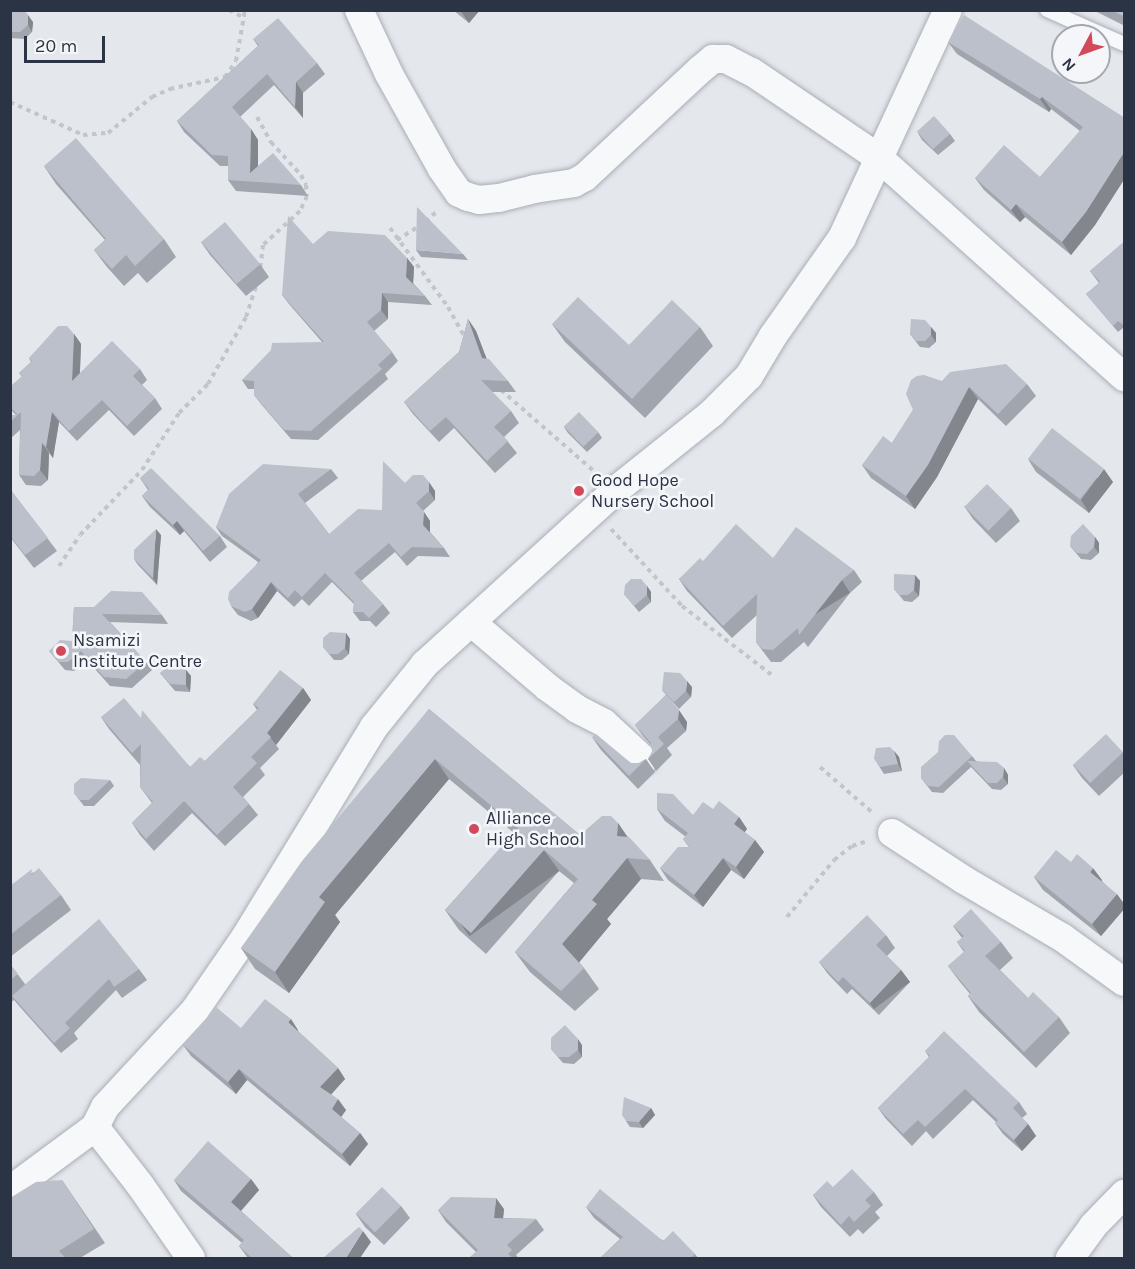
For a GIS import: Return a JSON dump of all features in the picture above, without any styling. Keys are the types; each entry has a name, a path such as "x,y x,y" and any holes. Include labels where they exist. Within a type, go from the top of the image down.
{"street":[{"path":"359,10 389,74 442,169 459,193 479,200 499,198 579,180 713,59 726,59 752,72 879,158 1125,377"},
{"path":"10,1190 95,1127 105,1107 195,1010 246,936 374,727 425,664 616,490 712,413 749,376 773,336 842,238 948,10"},
{"path":"471,622 577,710 604,723 644,760"},
{"path":"892,833 964,880 1063,938 1125,982"},
{"path":"95,1127 140,1185 190,1258"},
{"path":"1070,1258 1093,1226 1125,1194"}],"lane":[{"path":"1047,10 1125,44"}],"path":[{"path":"229,10 243,17"},
{"path":"10,102 83,135 108,133 152,97 170,89 225,77 236,60 245,10"},
{"path":"257,117 271,141 301,175 306,185 307,196 300,211 263,245 259,272"},
{"path":"397,240 459,193"},
{"path":"390,228 448,307 470,346"},
{"path":"59,566 80,535 136,477 179,413 208,384 246,317 258,281"},
{"path":"494,382 616,490"},
{"path":"594,511 682,606 772,675"},
{"path":"787,917 834,860 852,846 892,833 820,767"}],"building":[{"path":"10,10 24,10 28,15 28,25 20,32 10,32"},
{"path":"1111,10 1125,10 1125,17"},
{"path":"964,15 1051,71 1051,84 1072,84 1125,118 1125,151 1086,212 1062,242 1016,204 1011,210 975,178 1004,145 1040,177 1083,127 1042,97 1040,99 948,42"},
{"path":"278,18 317,63 296,82 295,107 267,74 232,107 251,129 250,173 273,153 301,185 228,180 228,156 212,155 177,121 259,45 253,39"},
{"path":"934,116 950,134 933,149 917,131"},
{"path":"76,138 164,239 135,266 126,255 112,269 94,250 106,239 44,166"},
{"path":"417,207 463,254 416,250"},
{"path":"288,216 313,244 328,231 385,235 407,258 406,277 425,296 382,293 381,310 367,322 392,352 378,365 382,369 311,431 284,430 254,395 254,381 242,380 271,350 272,343 324,342 282,295"},
{"path":"225,222 260,264 237,284 201,242"},
{"path":"1125,241 1125,326 1118,321 1113,326 1086,294 1100,282 1090,271"},
{"path":"578,297 629,345 672,300 700,327 632,399 552,324"},
{"path":"468,319 482,358 489,359 508,381 481,380 511,411 494,427 508,441 487,461 446,417 430,431 404,402 459,352"},
{"path":"911,319 925,320 931,327 931,335 925,341 916,341 910,334"},
{"path":"58,326 67,326 74,334 72,381 112,341 140,369 133,376 155,398 127,426 102,400 69,431 52,412 46,447 42,443 40,470 34,476 19,475 21,412 18,415 10,407 10,387 22,376 19,373 32,361 29,358"},
{"path":"1006,364 1027,384 998,414 969,387 928,465 906,496 862,465 883,436 892,443 913,410 906,394 911,380 924,375 942,381 950,372"},
{"path":"579,412 598,432 583,447 564,427"},
{"path":"10,415 18,415 10,422"},
{"path":"1052,428 1104,469 1080,499 1028,459"},
{"path":"383,461 405,483 413,475 423,475 429,482 429,491 416,503 424,512 423,525 444,548 412,547 401,557 389,543 354,573 383,604 369,618 363,612 353,612 354,602 325,573 302,597 295,590 288,598 271,582 252,609 245,612 231,606 228,599 229,592 261,560 216,527 229,494 263,464 331,469 298,494 329,534 358,509 382,510"},
{"path":"151,468 220,536 203,551 177,521 173,525 142,496 149,489 140,478"},
{"path":"987,484 1011,508 988,531 964,507"},
{"path":"10,489 48,538 25,555 10,536"},
{"path":"736,524 773,558 796,527 854,570 842,580 799,635 798,628 773,650 762,649 756,642 757,594 723,626 679,579 700,558 703,561"},
{"path":"1083,524 1095,537 1094,547 1087,554 1077,553 1070,546 1071,536"},
{"path":"156,529 153,578 134,559 134,550"},
{"path":"894,574 915,575 914,590 908,595 899,595 894,589"},
{"path":"631,579 641,579 647,586 647,595 634,606 624,594 625,585"},
{"path":"111,591 142,592 162,615 102,614 146,662 126,679 104,677 81,651 68,662 59,662 49,651 60,640 72,641 74,607 94,607"},
{"path":"330,632 346,633 345,648 338,654 329,654 323,647 323,638"},
{"path":"171,663 180,663 186,670 186,685 170,684 160,673"},
{"path":"280,670 303,688 267,733 271,737 251,757 257,763 233,787 249,804 217,835 184,801 146,839 132,823 153,802 140,787 141,744 132,753 101,717 124,698 141,718 142,710 190,767 200,757 205,761 259,708 253,704"},
{"path":"664,672 680,673 687,681 686,691 674,702 662,690"},
{"path":"666,695 679,710 678,719 658,737 664,744 648,759 652,752 651,743 635,725"},
{"path":"429,709 580,835 602,816 611,816 618,823 617,836 629,837 650,860 627,858 592,900 597,904 562,944 584,968 561,991 515,952 578,879 544,850 471,933 445,910 518,828 435,759 319,897 325,902 275,972 241,948 302,861"},
{"path":"596,734 631,763 639,763 646,759 629,776 592,737"},
{"path":"1106,734 1123,752 1090,783 1073,765"},
{"path":"945,735 954,735 972,756 939,787 928,786 921,778 921,767 938,752 939,741"},
{"path":"890,747 894,751 898,764 880,767 874,758 876,748"},
{"path":"967,761 997,762 1004,768 1003,777 997,783 988,783"},
{"path":"81,778 110,780 89,800 80,800 74,793 74,784"},
{"path":"657,793 673,794 693,815 703,802 713,809 719,801 739,817 734,824 755,840 736,867 723,858 694,895 660,868 678,847 690,847 683,839 688,833 657,809"},
{"path":"1056,850 1071,862 1077,854 1093,868 1090,872 1117,894 1092,924 1034,877"},
{"path":"39,868 61,895 10,935 10,886 32,869 31,875"},
{"path":"971,909 1001,942 985,956 1028,998 1033,992 1059,1017 1024,1052 968,996 971,993 948,966 965,951 957,942 964,936 953,926"},
{"path":"867,915 886,935 876,945 901,970 870,1003 843,977 838,982 819,962"},
{"path":"99,919 139,969 114,987 109,979 65,1023 70,1028 54,1043 12,996"},
{"path":"10,964 18,974 10,980"},
{"path":"265,999 291,1019 288,1022 338,1068 320,1087 338,1099 332,1109 360,1133 342,1154 239,1069 228,1082 183,1045 216,1007 241,1028"},
{"path":"565,1025 578,1039 578,1050 569,1057 558,1057 551,1049 551,1038"},
{"path":"944,1031 1019,1102 1013,1108 1028,1124 1014,1140 995,1123 998,1120 965,1089 925,1127 918,1120 903,1134 878,1108 930,1056 925,1051"},
{"path":"624,1097 651,1108 639,1122 626,1121 622,1115"},
{"path":"208,1141 251,1179 231,1202 293,1258 252,1258 239,1246 244,1240 174,1180"},
{"path":"852,1169 874,1192 865,1200 871,1206 854,1222 849,1216 841,1225 813,1195 827,1181 833,1187"},
{"path":"62,1180 94,1229 59,1251 66,1258 10,1258 10,1198 36,1182"},
{"path":"382,1187 401,1206 375,1232 356,1213"},
{"path":"600,1189 663,1241 673,1231 695,1254 691,1258 600,1258 623,1237 586,1207"},
{"path":"451,1197 496,1198 494,1218 536,1219 507,1245 512,1250 508,1254 513,1258 469,1258 478,1250 438,1210"},
{"path":"359,1227 363,1231 346,1258 323,1258"}],"place":[{"name":"Good Hope Nursery School","path":"579,491"},
{"name":"Nsamizi Institute Centre","path":"61,651"},
{"name":"Alliance High School","path":"474,829"}]}
